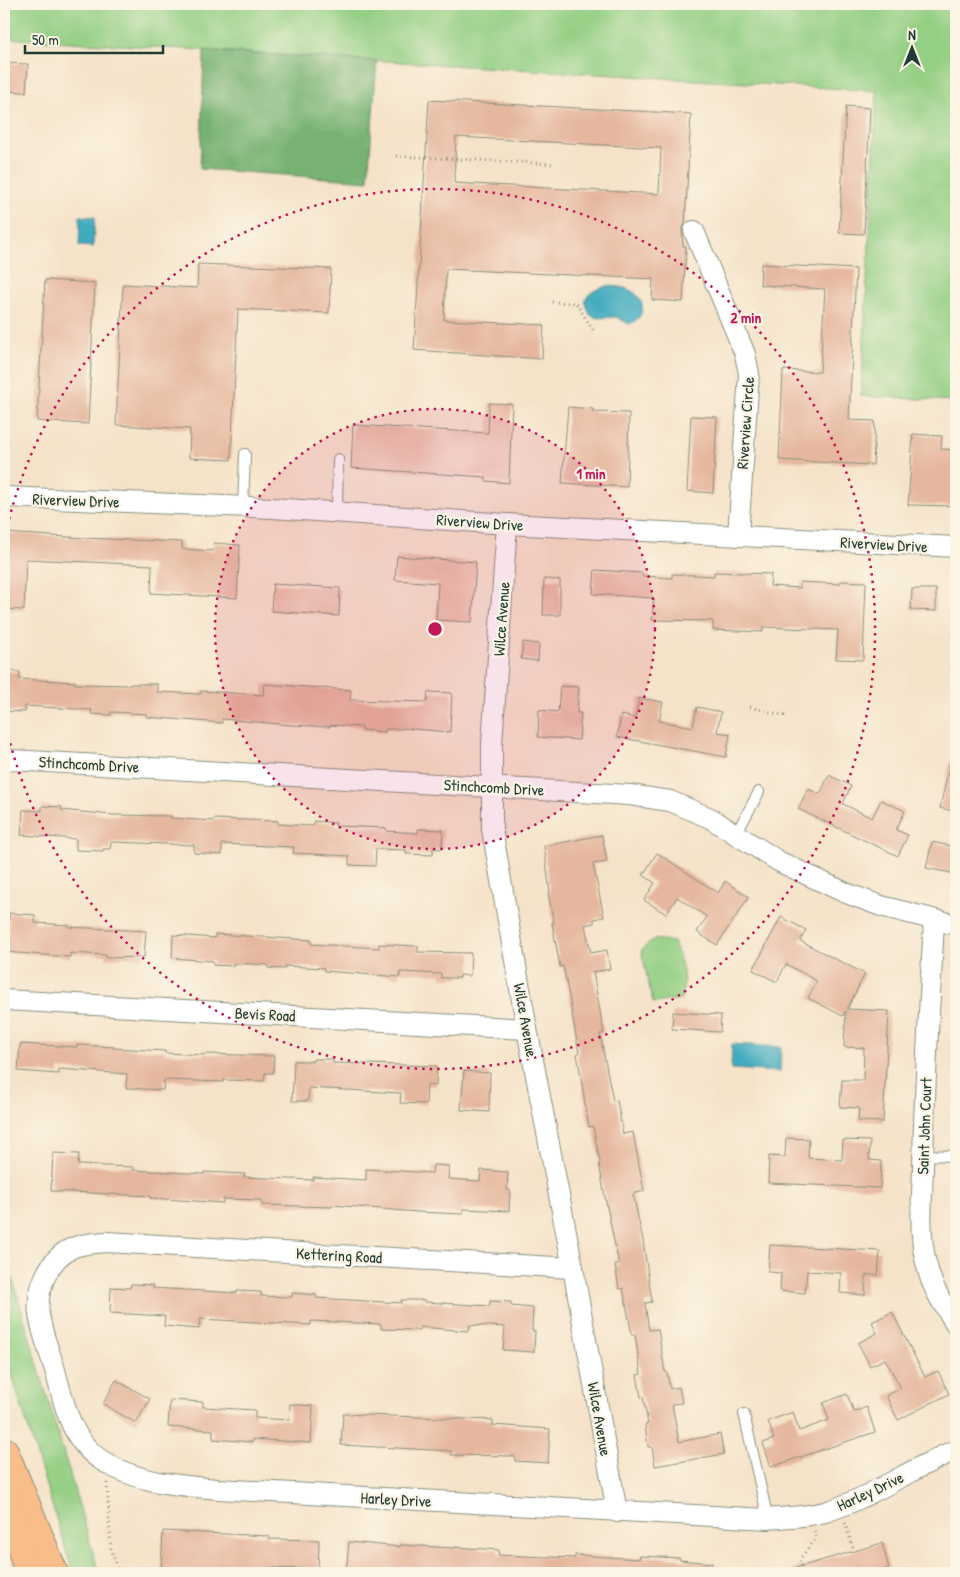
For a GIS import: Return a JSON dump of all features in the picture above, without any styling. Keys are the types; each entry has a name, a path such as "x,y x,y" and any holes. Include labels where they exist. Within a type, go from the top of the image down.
{"highway":[{"path":"4,1451 54,1573"},
{"path":"4,1490 29,1573"}],"street":[{"name":"Riverview Circle","path":"694,231 745,354 749,374 738,536"},
{"name":"Riverview Drive","path":"4,497 244,507 507,524 956,547"},
{"name":"Wilce Avenue","path":"507,524 492,744 492,829 527,1029 617,1512"},
{"name":"Stinchcomb Drive","path":"4,761 22,760 630,795 670,801 710,818 780,862 846,893 882,906 956,925"},
{"name":"Saint John Court","path":"934,920 924,1095 922,1218 928,1270 937,1294 956,1324"},
{"name":"Bevis Road","path":"4,1000 527,1029"},
{"name":"Kettering Road","path":"106,1242 573,1268"},
{"name":"Harley Drive","path":"106,1242 86,1243 71,1248 48,1270 41,1285 39,1316 68,1415 79,1440 100,1459 126,1472 153,1482 218,1489 768,1519 822,1512 854,1502 956,1450"}],"lane":[{"path":"244,507 245,454"},
{"path":"337,512 338,459"},
{"path":"736,834 759,792"},
{"path":"923,1155 956,1156"},
{"path":"744,1414 768,1519"}],"path":[{"path":"396,156 555,164"},
{"path":"552,302 576,303 593,330"},
{"path":"750,707 786,716"},
{"path":"100,1459 107,1478 110,1549 119,1573"},
{"path":"845,1522 854,1551"},
{"path":"802,1566 800,1559 816,1538 815,1531"}],"green space":[{"path":"4,4 956,4 956,401 861,396 877,91 4,38"},
{"path":"204,51 377,61 368,181 200,169"},
{"path":"654,939 673,942 683,970 684,984 681,999 653,1003 641,950"},
{"path":"4,1250 99,1573 73,1573 4,1350"}],"water":[{"path":"80,216 95,217 93,247 79,246"},
{"path":"606,286 618,287 634,292 642,304 640,316 629,324 616,317 598,318 590,315 585,301 593,291"},
{"path":"732,1044 781,1047 780,1072 731,1069"}],"building":[{"path":"4,63 28,64 26,92 4,91"},
{"path":"429,100 691,114 685,224 682,230 683,246 686,246 683,302 652,300 653,279 446,269 444,320 544,325 542,359 414,350","holes":["456,137 661,148 659,194 454,183"]},
{"path":"846,106 870,108 864,234 839,233"},
{"path":"198,264 331,269 329,313 238,309 231,460 189,458 190,429 116,425 123,284 197,288"},
{"path":"761,264 856,269 849,420 875,421 873,465 779,460 783,370 820,372 825,289 760,285"},
{"path":"45,280 95,283 88,424 37,421"},
{"path":"489,403 512,404 509,483 486,481 486,477 351,468 353,425 488,433"},
{"path":"568,407 593,409 593,412 629,413 627,487 562,483"},
{"path":"691,416 717,417 713,493 687,491"},
{"path":"913,434 942,436 941,449 956,450 956,506 908,505"},
{"path":"4,533 182,542 182,549 213,551 214,543 240,545 237,598 151,593 152,565 26,559 24,610 4,609"},
{"path":"397,556 476,562 472,622 436,620 438,583 395,580"},
{"path":"595,570 642,573 642,576 672,578 672,574 714,576 714,572 771,574 770,586 800,588 800,582 840,584 840,581 866,582 863,660 836,659 838,630 763,627 763,632 713,630 713,621 652,620 654,598 593,594"},
{"path":"544,579 560,580 560,615 543,615"},
{"path":"273,584 340,588 339,616 271,611"},
{"path":"912,589 936,589 936,611 911,610"},
{"path":"523,642 539,644 538,661 521,659"},
{"path":"4,671 20,672 19,679 76,682 75,684 157,684 157,692 201,694 201,691 263,695 264,684 351,690 350,700 427,702 428,692 452,693 450,732 402,728 386,729 385,732 362,730 362,727 291,725 222,719 222,723 146,717 147,714 111,712 111,715 91,714 92,710 25,706 25,712 4,711"},
{"path":"560,686 579,687 577,713 581,713 579,740 538,737 539,710 558,712"},
{"path":"639,698 663,702 659,721 693,727 697,707 721,712 717,732 730,734 726,757 617,737 621,715 635,718"},
{"path":"950,762 956,763 956,812 940,808"},
{"path":"829,775 851,786 843,804 872,818 881,800 905,811 896,830 908,835 898,856 798,809 808,789 820,794"},
{"path":"42,806 62,807 61,810 113,815 171,816 171,818 214,821 214,819 278,821 278,824 313,826 314,821 336,823 335,826 386,828 386,831 418,833 418,829 443,830 442,849 433,848 433,855 406,854 406,850 376,849 375,866 349,865 349,856 293,853 294,847 222,844 222,855 194,853 194,845 111,842 110,849 103,849 103,851 76,850 76,839 21,835 23,810 42,811"},
{"path":"602,835 607,862 593,864 604,917 594,919 594,923 585,925 591,953 607,950 610,969 593,972 604,1033 600,1034 613,1101 617,1100 623,1134 633,1132 644,1191 633,1194 643,1240 652,1302 645,1303 649,1330 658,1329 665,1372 667,1372 670,1389 679,1387 682,1403 672,1404 679,1442 720,1434 724,1454 655,1466 652,1447 648,1447 645,1425 648,1424 637,1375 641,1374 635,1335 632,1335 623,1288 619,1289 615,1265 619,1265 593,1126 589,1127 569,996 563,966 560,967 552,923 554,923 548,893 550,893 544,846"},
{"path":"932,842 956,847 956,874 926,868"},
{"path":"657,853 718,893 725,881 749,897 717,945 697,932 707,917 677,897 666,914 644,900 655,883 643,875"},
{"path":"9,913 35,915 35,923 69,925 69,927 146,931 144,957 106,958 106,955 70,953 70,957 4,952 4,932 9,933"},
{"path":"781,917 806,930 800,941 865,974 847,1009 889,1011 883,1122 858,1121 859,1108 840,1107 842,1080 863,1080 864,1048 844,1047 846,1011 843,1016 808,998 817,981 786,964 777,982 753,970"},
{"path":"215,934 311,940 311,944 379,948 379,944 418,946 418,952 471,953 470,976 460,975 460,978 441,978 441,974 400,972 400,977 324,971 324,968 285,966 285,969 268,968 269,965 234,963 233,966 213,965 213,961 172,958 173,935 215,938"},
{"path":"673,1012 721,1015 720,1032 672,1029"},
{"path":"20,1044 114,1047 204,1055 274,1056 273,1073 265,1073 264,1081 164,1080 163,1090 126,1088 127,1074 59,1069 59,1074 18,1071"},
{"path":"313,1059 333,1059 333,1063 437,1066 436,1086 427,1085 426,1104 400,1103 401,1093 309,1088 308,1101 292,1101 294,1061 313,1061"},
{"path":"464,1071 490,1073 489,1112 461,1110"},
{"path":"786,1138 809,1139 808,1158 842,1160 843,1140 870,1141 869,1160 881,1161 880,1188 768,1183 769,1156 785,1157"},
{"path":"53,1153 79,1154 78,1165 134,1167 133,1170 204,1174 204,1172 245,1174 244,1177 313,1180 313,1177 366,1180 366,1169 432,1173 433,1165 449,1166 448,1179 480,1181 481,1170 508,1172 507,1190 510,1190 509,1211 463,1209 463,1214 332,1205 332,1207 262,1205 262,1200 223,1199 223,1203 150,1198 150,1196 51,1191"},
{"path":"770,1245 880,1251 878,1275 866,1275 865,1295 840,1293 841,1273 807,1271 805,1293 780,1291 781,1273 768,1272"},
{"path":"131,1284 153,1285 153,1288 237,1293 237,1291 261,1292 261,1296 292,1297 292,1293 316,1295 316,1298 401,1303 401,1300 425,1300 425,1302 490,1306 490,1301 511,1302 511,1306 533,1308 532,1331 535,1331 534,1352 503,1350 505,1327 470,1325 469,1331 420,1327 420,1330 381,1329 381,1324 311,1321 311,1325 200,1319 199,1329 164,1326 165,1316 110,1313 111,1287 130,1288"},
{"path":"892,1312 925,1377 938,1371 949,1394 898,1420 886,1396 901,1388 885,1359 870,1366 858,1343 877,1333 872,1322"},
{"path":"116,1380 150,1399 136,1423 103,1404"},
{"path":"847,1394 854,1412 867,1407 875,1432 771,1467 763,1443 774,1439 768,1421 793,1412 799,1431 829,1420 823,1403"},
{"path":"170,1400 203,1402 203,1407 255,1410 255,1418 289,1420 290,1404 313,1406 311,1443 253,1439 253,1442 213,1439 213,1430 168,1427"},
{"path":"343,1414 493,1420 493,1425 550,1429 548,1463 515,1461 515,1456 451,1455 451,1451 341,1445"},
{"path":"163,1531 269,1536 269,1539 319,1540 318,1569 268,1568 268,1572 161,1570"},
{"path":"349,1542 400,1547 400,1545 499,1550 498,1555 575,1558 575,1555 639,1559 640,1556 680,1558 680,1560 712,1563 711,1573 346,1573"},
{"path":"882,1543 889,1568 873,1573 792,1573 792,1569"}]}
